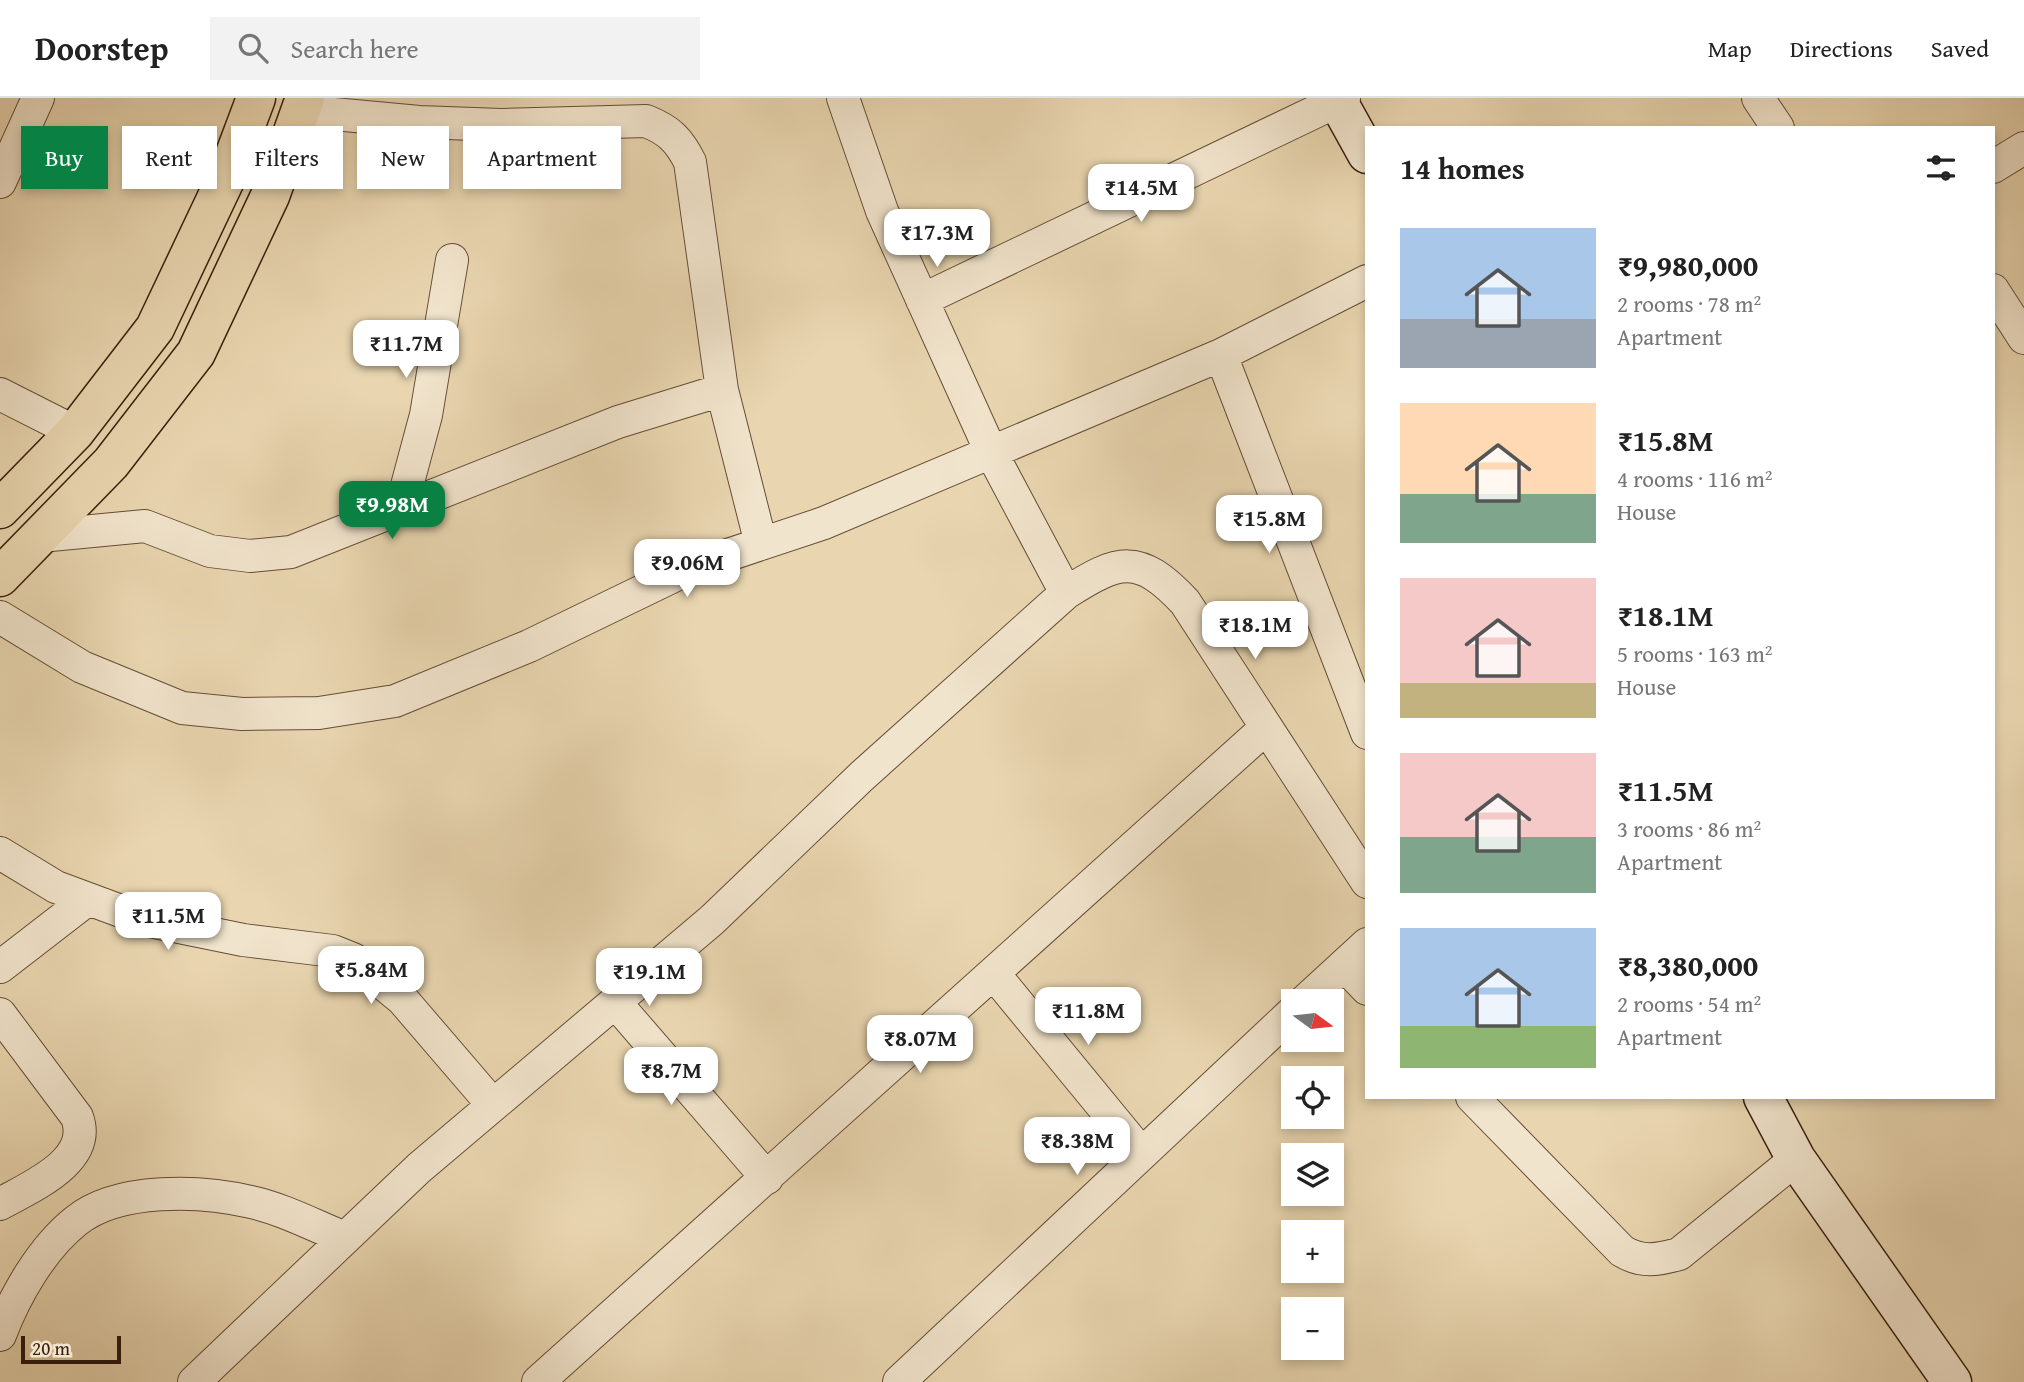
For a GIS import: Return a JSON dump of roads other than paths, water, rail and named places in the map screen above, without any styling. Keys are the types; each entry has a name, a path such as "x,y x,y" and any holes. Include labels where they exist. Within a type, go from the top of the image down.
{"main road":[{"path":"0,509 75,432 155,328 226,178 256,98"},
{"path":"0,577 111,463 195,353 270,196 303,104"}],"street":[{"path":"2,174 38,98"},
{"path":"843,98 883,211 922,300 991,452 1066,593"},
{"path":"1758,98 1777,126"},
{"path":"922,300 1339,99 1365,150"},
{"path":"303,104 419,122 501,125 576,125 624,109 664,128 679,141 690,162 722,390 761,544"},
{"path":"1995,166 2024,148"},
{"path":"401,508 426,415 452,260"},
{"path":"0,617 82,667 182,708 242,714 319,713 395,701 529,646 692,567 824,523 1221,355 1365,282"},
{"path":"1995,293 2024,338"},
{"path":"1221,355 1365,728"},
{"path":"40,536 145,526 210,551 250,556 291,552 618,422 722,390"},
{"path":"0,394 75,432"},
{"path":"194,1382 419,1168 712,920 862,776 1066,593 1103,570 1127,567 1147,570 1167,583 1185,602 1365,879"},
{"path":"538,1382 1266,727"},
{"path":"0,853 57,887 145,920 243,940 333,950 373,974 402,999 493,1105"},
{"path":"0,967 88,899"},
{"path":"1318,989 1365,946"},
{"path":"1344,965 1365,987"},
{"path":"994,974 1141,1153"},
{"path":"615,1002 767,1178"},
{"path":"0,1014 77,1117 82,1131 80,1146 68,1161 0,1204"},
{"path":"899,1382 1281,1023"},
{"path":"1474,1099 1622,1251 1634,1258 1661,1259 1679,1254 1796,1159"},
{"path":"1764,1099 1796,1159 1952,1382"},
{"path":"2,1324 47,1250 77,1220 122,1199 192,1193 253,1202 345,1238"}]}
